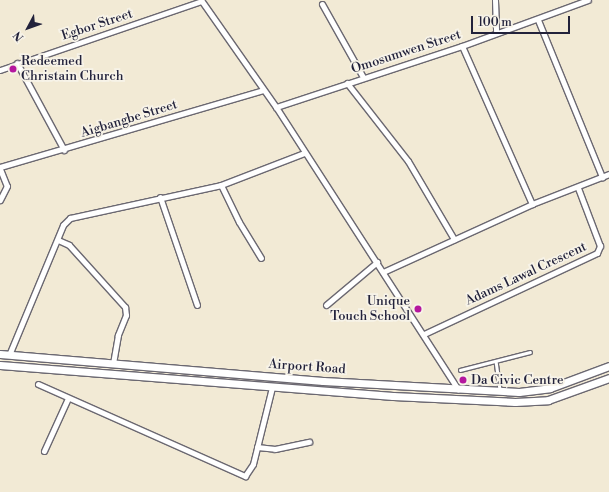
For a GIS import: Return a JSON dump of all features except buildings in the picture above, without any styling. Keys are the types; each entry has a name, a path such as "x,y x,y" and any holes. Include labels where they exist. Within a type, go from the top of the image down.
{"main road":[{"name":"Airport Road","path":"0,354 323,381 458,390 500,391 534,391 550,388 609,366"},
{"name":"Airport Road","path":"0,365 272,387 530,402 548,400 609,378"},
{"path":"322,390 323,381"}],"street":[{"path":"495,0 496,33"},
{"name":"Omosumwen Street","path":"276,107 538,20 588,0"},
{"path":"201,1 276,107 304,153 424,334 458,390"},
{"name":"Egbor Street","path":"0,70 16,63 201,1"},
{"path":"322,4 363,77"},
{"path":"538,20 602,177"},
{"path":"462,46 532,204"},
{"path":"16,63 64,150"},
{"path":"347,83 408,161 454,239"},
{"name":"Aigbangbe Street","path":"0,168 264,90"},
{"path":"9,355 63,225 70,218 160,197 222,185 304,153"},
{"path":"0,168 7,186 0,200"},
{"path":"383,272 532,204 578,188 609,174"},
{"path":"222,185 238,222 261,258"},
{"name":"Adams Lawal Crescent","path":"424,334 598,253 600,246 578,188"},
{"path":"160,197 197,305"},
{"path":"58,240 69,245 125,307 126,315 118,335 113,364"},
{"path":"326,305 377,262"},
{"path":"38,384 239,475 245,476 251,469 272,387"},
{"path":"44,451 68,398"},
{"path":"257,446 275,448 309,442"}],"lane":[{"path":"460,370 530,352"},
{"path":"496,361 500,391"}],"place":[{"name":"Redeemed Christain Church","path":"13,69"},
{"name":"Unique Touch School","path":"418,309"},
{"name":"Da Civic Centre","path":"463,380"}]}
